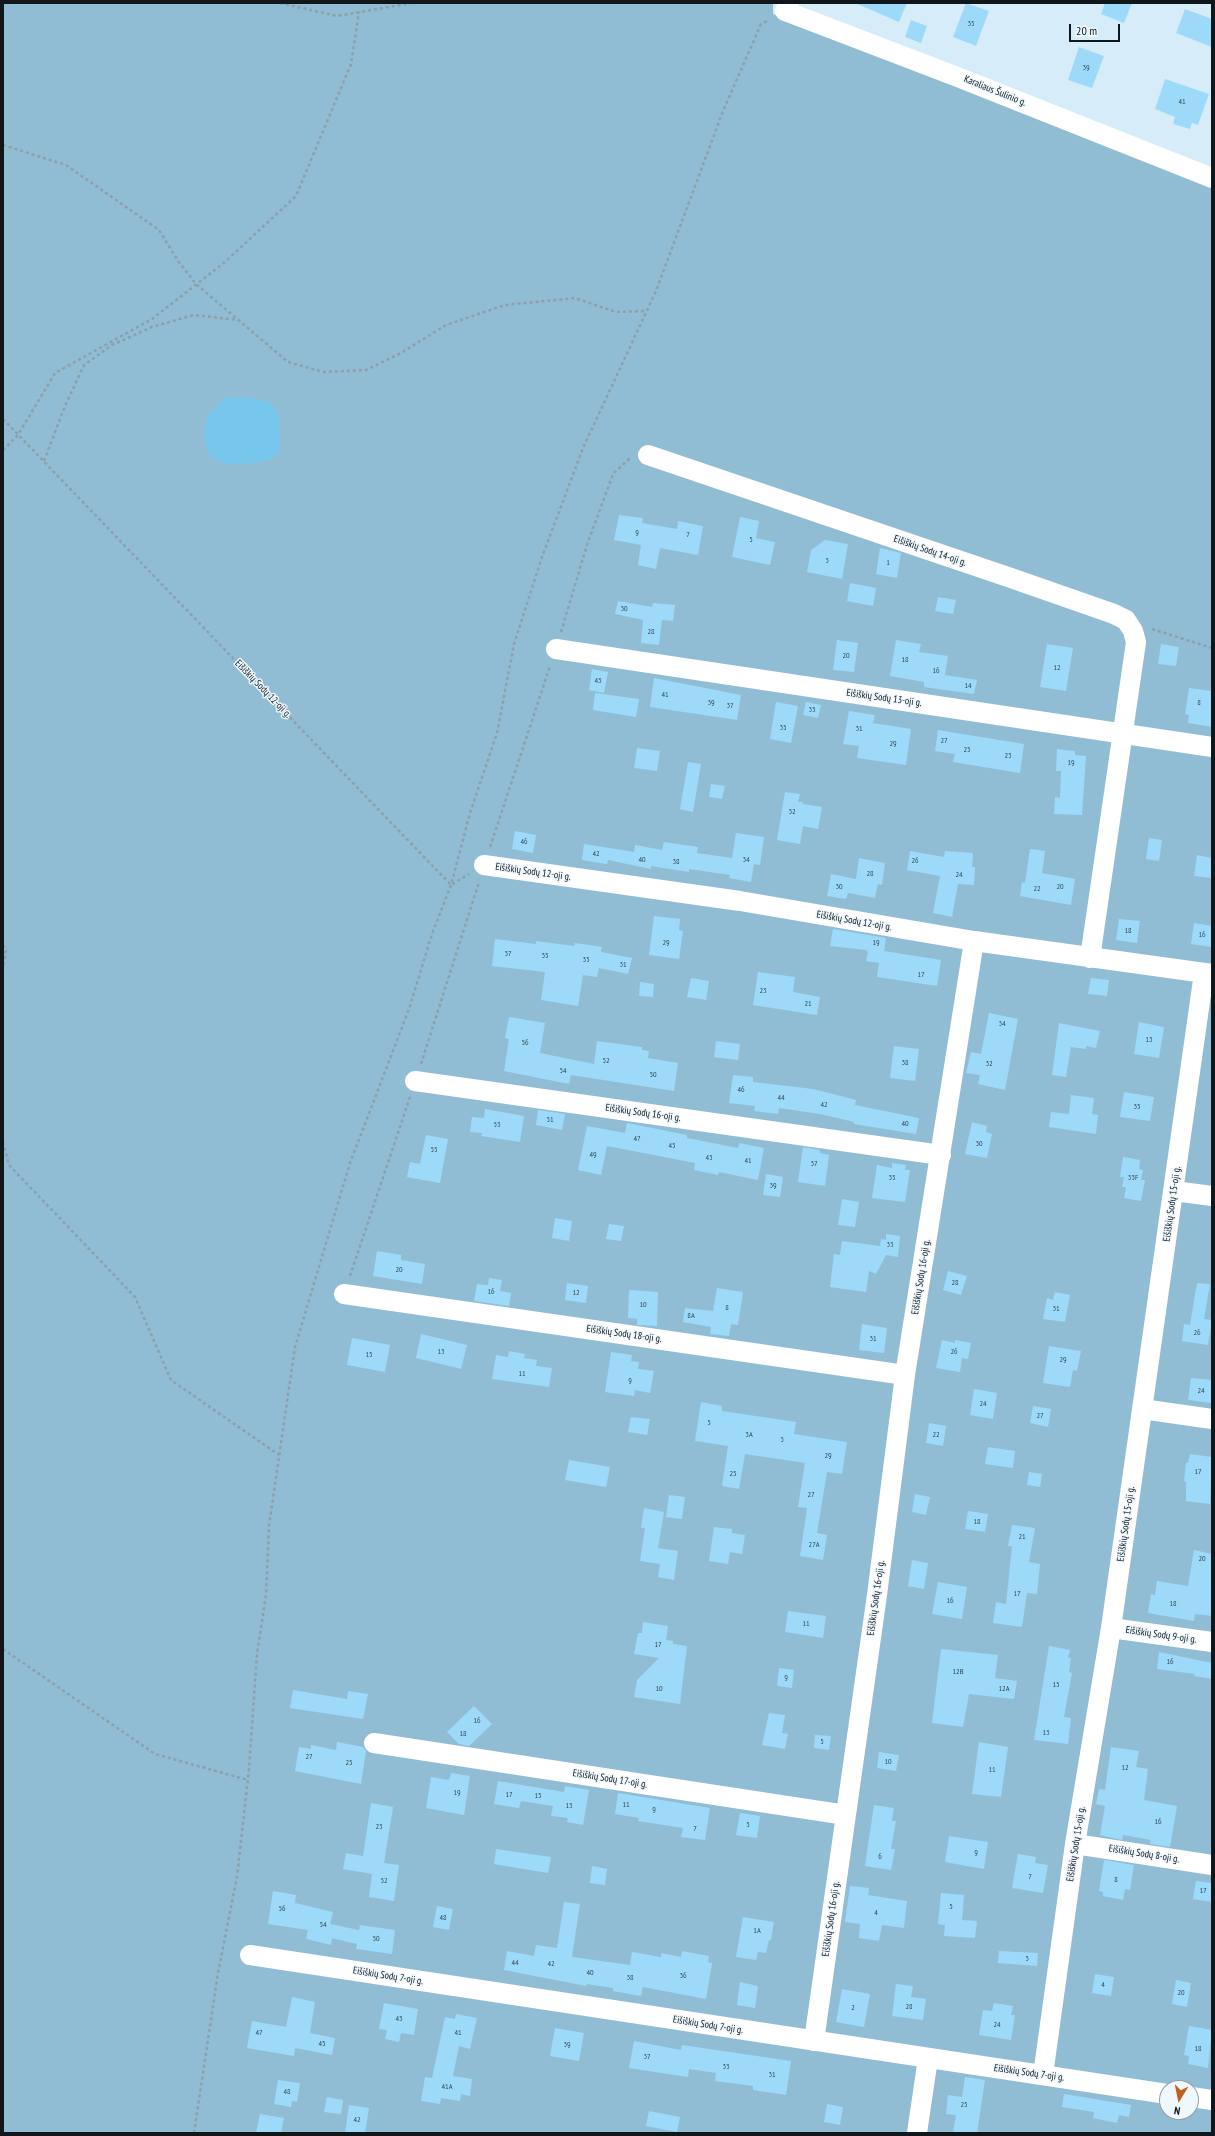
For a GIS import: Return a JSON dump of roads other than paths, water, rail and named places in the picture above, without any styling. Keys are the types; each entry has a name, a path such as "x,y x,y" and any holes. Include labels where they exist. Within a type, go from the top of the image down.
{"street":[{"name":"Karaliaus Šulinio g.","path":"787,7 1212,178"},
{"name":"Eišiškių Sodų 14-oji g.","path":"648,455 1114,614 1126,620 1133,631 1136,642 1124,733"},
{"name":"Eišiškių Sodų 13-oji g.","path":"556,649 1212,747"},
{"path":"1090,958 1124,733"},
{"name":"Eišiškių Sodų 12-oji g.","path":"484,865 740,901 974,941 1208,974"},
{"name":"Eišiškių Sodų 16-oji g.","path":"814,2041 877,1595 905,1375 974,941"},
{"name":"Eišiškių Sodų 15-oji g.","path":"1043,2075 1076,1844 1111,1628 1174,1190 1208,974"},
{"name":"Eišiškių Sodų 16-oji g.","path":"415,1081 941,1155"},
{"path":"1174,1190 1212,1196"},
{"name":"Eišiškių Sodų 18-oji g.","path":"344,1294 905,1375"},
{"path":"1142,1409 1212,1419"},
{"name":"Eišiškių Sodų 9-oji g.","path":"1111,1628 1212,1642"},
{"name":"Eišiškių Sodų 17-oji g.","path":"374,1743 846,1815"},
{"name":"Eišiškių Sodų 8-oji g.","path":"1076,1844 1212,1865"},
{"name":"Eišiškių Sodų 7-oji g.","path":"250,1955 1159,2093"},
{"path":"917,2133 928,2058"},
{"path":"1199,2098 1212,2100"}]}
